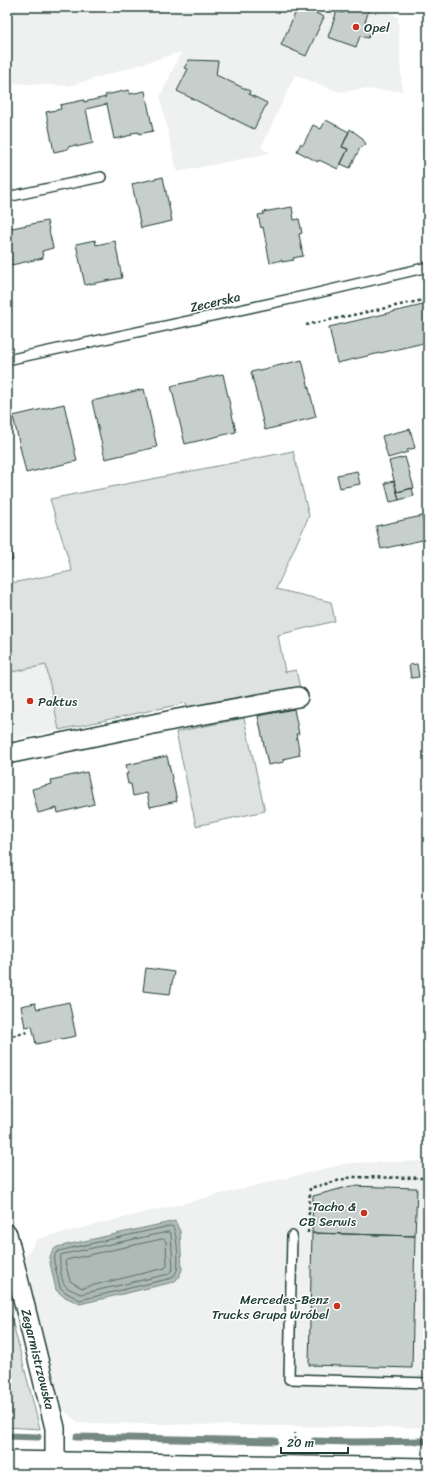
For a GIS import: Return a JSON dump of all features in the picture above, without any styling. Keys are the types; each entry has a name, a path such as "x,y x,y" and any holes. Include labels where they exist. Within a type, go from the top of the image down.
{"street":[{"path":"7,754 178,719 298,697"},
{"name":"Zegarmistrzowska","path":"7,1234 55,1428 55,1462"},
{"path":"7,1461 428,1468"}],"lane":[{"path":"7,197 101,177"},
{"name":"Zecerska","path":"7,360 316,293 428,267"},
{"path":"292,1236 288,1379 428,1383"}],"path":[{"path":"306,325 428,299"},
{"path":"7,1037 28,1032"},
{"path":"292,1236 308,1237 310,1188 352,1177 428,1178"},
{"path":"295,1433 295,1452"}],"shaded area":[{"path":"7,7 381,7 398,17 402,91 361,89 340,92 295,75 261,148 271,153 177,172 160,97 181,52 70,86 7,83"},
{"path":"293,451 309,516 276,589 331,602 335,621 278,635 285,672 296,670 300,688 189,712 186,703 59,730 46,665 7,673 7,584 72,571 50,499"},
{"name":"Paktus","path":"46,664 59,730 7,741 7,673"},
{"path":"244,718 265,811 196,826 176,732"},
{"path":"428,1161 428,1428 79,1423 59,1407 24,1259 37,1239 348,1163"},
{"path":"7,1299 9,1308 40,1429 7,1427"}],"water":[{"path":"175,1221 180,1231 182,1270 174,1282 80,1304 63,1296 56,1290 50,1257 52,1251 57,1247"}],"building":[{"path":"298,7 302,7 324,17 306,56 281,45"},
{"path":"345,7 370,7 365,22 374,25 368,38 360,36 356,47 328,37 337,11 343,13"},
{"path":"189,60 218,61 216,75 250,91 249,94 267,103 254,129 177,91 188,69 184,68"},
{"path":"129,90 130,94 145,91 153,131 139,134 139,132 131,133 132,135 114,139 107,104 86,109 93,143 76,147 76,145 68,147 68,149 54,152 46,112 61,109 60,105 84,100 84,102 106,97 105,95"},
{"path":"326,120 349,132 342,147 348,149 338,169 319,160 318,162 297,151 301,143 303,145 313,125 321,129"},
{"path":"350,129 361,137 366,144 360,148 350,168 341,164 348,149 342,147"},
{"path":"163,177 172,221 141,228 132,184"},
{"path":"292,207 294,220 299,219 302,233 299,234 303,256 293,258 294,260 282,262 282,260 270,263 263,227 261,228 258,215 264,214 263,212"},
{"path":"47,221 53,248 42,251 43,258 7,266 7,229"},
{"path":"95,240 96,245 115,241 122,278 85,285 76,244"},
{"path":"427,304 428,342 337,363 329,327"},
{"path":"302,360 316,417 265,430 251,372"},
{"path":"223,374 236,432 185,444 171,386"},
{"path":"428,386 428,401 424,387"},
{"path":"144,389 157,447 105,459 92,401"},
{"path":"64,404 77,461 26,473 13,416"},
{"path":"410,429 415,448 407,450 408,452 388,458 382,436"},
{"path":"405,457 414,488 397,492 389,461"},
{"path":"357,471 360,484 340,488 337,475"},
{"path":"394,481 399,500 390,502 385,483"},
{"path":"412,488 414,496 399,500 397,492"},
{"path":"422,516 427,539 381,549 376,526"},
{"path":"8,538 13,560 7,561 7,539"},
{"path":"417,664 419,677 411,678 409,665"},
{"path":"294,709 299,734 296,734 300,755 283,759 284,762 268,765 258,716"},
{"path":"167,756 177,801 150,807 147,793 133,796 131,784 128,784 126,765"},
{"path":"87,772 94,804 58,813 57,808 38,813 32,789 52,784 51,780"},
{"path":"146,968 174,972 170,994 143,991"},
{"path":"69,1002 76,1036 36,1044 32,1026 25,1027 21,1006 35,1003 37,1009"},
{"path":"351,1186 417,1188 415,1236 312,1233 313,1196"},
{"path":"312,1233 415,1236 412,1368 309,1365"}],"waterway":[{"path":"7,1436 38,1437"},
{"path":"77,1437 275,1441"},
{"path":"314,1441 428,1441"}],"place":[{"name":"Opel","path":"356,27"},
{"name":"Paktus","path":"30,701"},
{"name":"Tacho & CB Serwis","path":"364,1213"},
{"name":"Mercedes-Benz Trucks Grupa Wróbel","path":"337,1306"}]}
